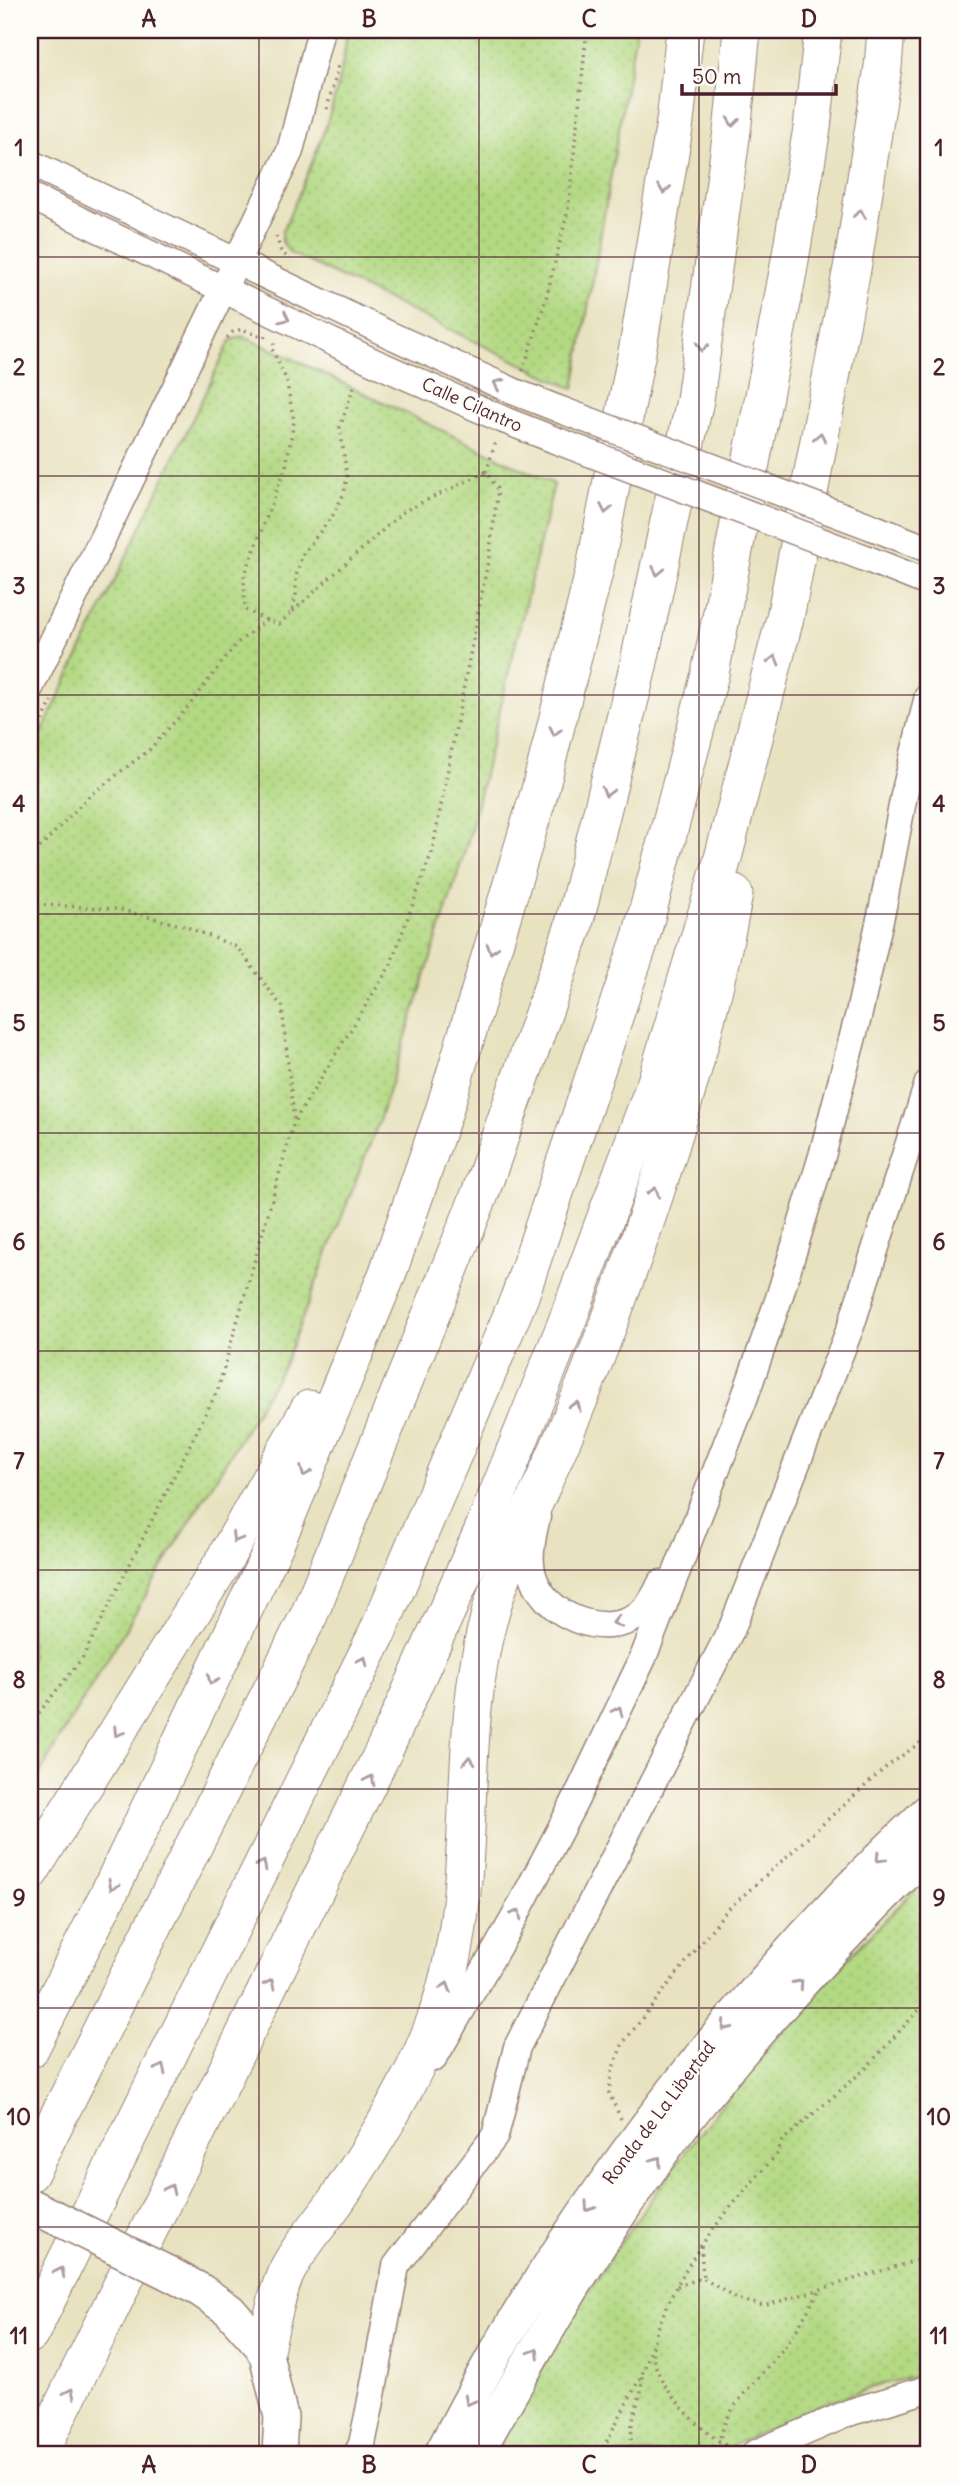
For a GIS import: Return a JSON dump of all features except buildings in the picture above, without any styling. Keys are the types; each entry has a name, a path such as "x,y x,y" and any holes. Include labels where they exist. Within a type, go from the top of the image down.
{"highway":[{"path":"668,30 667,58 676,122"},
{"path":"30,2049 122,1867 277,1540 387,1275 444,1111 540,790 595,568 639,341 676,122 685,30"},
{"path":"30,2173 309,1615 480,1194 573,928 637,671 695,400 733,123 742,30"},
{"path":"30,2334 377,1634 520,1296 641,937 710,674 788,272 812,128 823,30"},
{"path":"40,2454 387,1746 484,1528 568,1319 656,1082 722,862 785,618 853,263 883,67 886,30"},
{"path":"265,2350 277,2296 287,2272 376,2137 415,2067 448,1980 459,1925 465,1873 471,1710 489,1616 501,1579 555,1457 628,1271 691,1079 724,945 741,856 757,726"},
{"path":"30,1872 219,1569 307,1415 444,1111"}],"main road":[{"name":"Ronda de La Libertad","path":"441,2454 541,2278 659,2110 711,2043 765,1981 835,1904 928,1811"},
{"name":"Ronda de La Libertad","path":"476,2454 604,2241 646,2175 693,2111 796,1986 928,1852"},
{"path":"30,2205 168,2273 229,2310 265,2350 281,2417 279,2454"}],"street":[{"path":"42,692 224,288 290,151 321,30"},
{"name":"Calle Cilantro","path":"30,163 515,392 928,549"},
{"name":"Calle Cilantro","path":"30,196 376,363 504,420 928,583"},
{"path":"376,2137 419,2081 460,2016 569,1813 643,1658 744,1399 779,1298 822,1156 859,1013 904,795 928,696"},
{"path":"357,2454 365,2431 396,2266 495,2136 517,2047 732,1628 851,1326 928,1083"},
{"path":"555,1457 534,1528 531,1570 540,1592 556,1609 578,1620 604,1625 640,1615 652,1601 707,1490"},
{"path":"745,2451 851,2412 928,2389"}],"path":[{"path":"523,370 545,302 568,210 587,30"},
{"path":"222,346 229,335 238,329 264,338 266,334"},
{"path":"30,1724 83,1657 218,1389 294,1122 390,966 432,852 489,556 498,490 486,472 404,511 279,624 245,610 244,577 286,466 294,421 286,379 272,349 274,343"},
{"path":"292,611 296,595 296,576 302,555 333,515 344,494 347,477 340,427 355,383"},
{"path":"30,858 88,797 149,750 189,706 236,644 267,620"},
{"path":"30,746 42,692"},
{"path":"30,904 118,909 184,926 237,947 282,1007 294,1122"},
{"path":"625,2126 609,2093 612,2070 623,2043 671,1980 724,1912 875,1777 928,1737"},
{"path":"600,2454 643,2372 677,2286 701,2244 720,2218 777,2154 782,2141 865,2069 928,2000"},
{"path":"701,2244 703,2278"},
{"path":"677,2286 703,2278 736,2299 764,2306 928,2257"},
{"path":"720,2442 721,2431 737,2405 786,2345 820,2289"},
{"path":"656,2334 653,2356 663,2382 677,2403 720,2442 745,2451"},
{"path":"630,2454 632,2423 643,2372"},
{"path":"693,2454 706,2451 720,2442"}],"green space":[{"path":"347,30 636,30 574,389 290,253 282,242 282,232 314,159 331,108 344,57"},
{"path":"241,336 554,484 468,841 379,1121 284,1365 30,1792 30,757 230,341"},
{"path":"928,1877 928,2374 883,2384 817,2406 715,2454 494,2454 567,2325 606,2264 689,2147 827,1980"}]}
